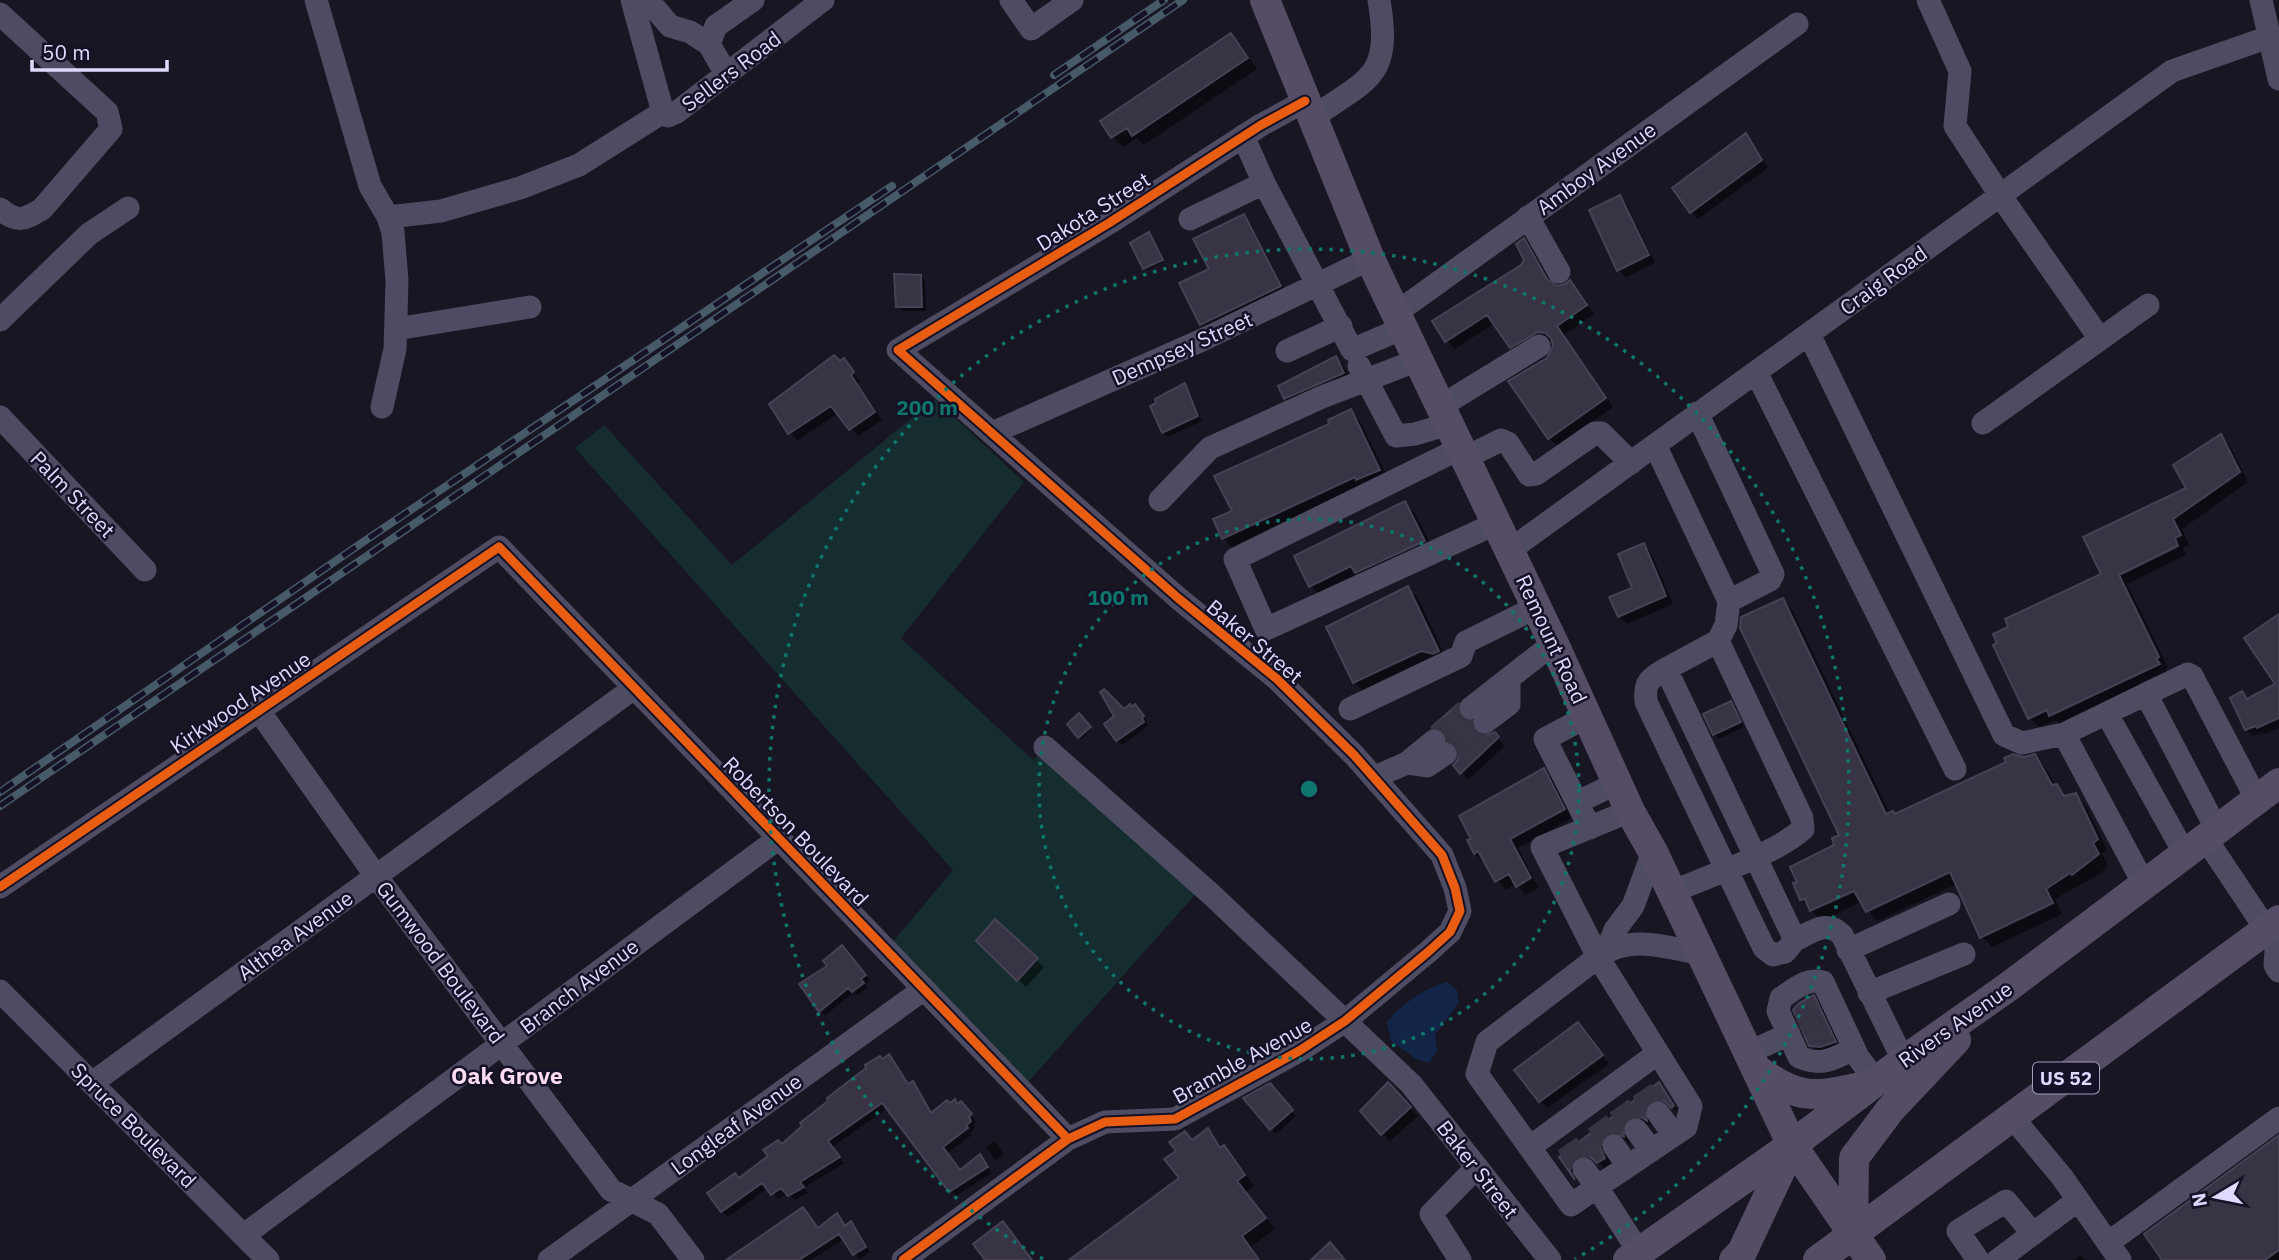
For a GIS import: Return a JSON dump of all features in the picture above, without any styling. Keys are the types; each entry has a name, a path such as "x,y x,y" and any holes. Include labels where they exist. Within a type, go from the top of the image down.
{"main road":[{"name":"Remount Road","path":"1265,0 1370,259 1554,643 1630,811 1653,852 1792,1145 1871,1260"},
{"name":"Rivers Avenue","path":"1634,1256 1792,1145 1874,1083 1909,1072 2008,987 2268,792"},
{"name":"US 52","path":"1818,1260 2013,1118 2274,942"},
{"path":"1752,1061 1780,1086 1809,1094 1824,1096 1874,1083"},
{"path":"1853,1236 1854,1158 1890,1110 1909,1072"},
{"path":"1734,1260 1742,1252 1792,1145"}],"street":[{"path":"316,0 370,186 388,217 393,233 397,281 395,349 382,407"},
{"path":"709,44 716,26 753,0"},
{"name":"Sellers Road","path":"633,4 663,112 668,116 726,74 797,8 824,0"},
{"path":"1011,0 1031,29 1072,0"},
{"name":"Dakota Street","path":"898,350 1109,223 1243,136 1308,110 1372,76 1383,52 1384,31 1379,0"},
{"path":"1928,0 1960,71 1955,126 2100,339"},
{"path":"2262,0 2279,79"},
{"path":"633,4 652,5 670,26 690,32 709,44 726,74"},
{"path":"0,14 107,112 111,121 111,129 42,209 28,218 12,218 0,209"},
{"name":"Amboy Avenue","path":"1352,350 1399,321 1528,217 1797,24"},
{"name":"Craig Road","path":"1454,434 1235,559 1266,629 1504,537 1631,463 2172,71 2269,37"},
{"path":"388,217 441,211 520,188 579,165 663,112"},
{"path":"1243,136 1264,183 1341,326 1396,436 1454,434 1501,440 1507,443 1529,475 1536,474 1595,433 1601,433 1631,463"},
{"path":"1190,219 1264,183"},
{"path":"0,320 89,234 128,208"},
{"path":"1528,217 1559,272"},
{"name":"Dempsey Street","path":"992,433 1200,341 1370,259"},
{"path":"1983,423 2148,305"},
{"path":"396,329 530,307"},
{"path":"1287,351 1341,326"},
{"path":"1809,334 2004,735 2022,743 2064,734 2188,674 2192,676 2268,792"},
{"path":"1454,434 1539,346"},
{"name":"Baker Street","path":"898,350 1178,598 1276,679 1377,779 1442,855 1455,888 1460,911 1450,932 1345,1021"},
{"path":"1160,500 1210,448 1418,360"},
{"path":"1756,372 1955,769"},
{"path":"1697,413 1773,574 1770,580 1729,601"},
{"name":"Palm Street","path":"0,417 145,570"},
{"path":"1655,445 1729,601 1726,625 1718,641 1650,679 1644,690 1646,702 1764,948 1773,954 1785,952 1795,940 1826,926 1835,928 1842,935 1909,1072"},
{"name":"Robertson Boulevard","path":"499,547 1068,1139"},
{"name":"Kirkwood Avenue","path":"0,887 499,547"},
{"path":"1350,709 1461,656 1466,642 1537,607"},
{"path":"1672,892 1753,857 1794,837 1803,829 1802,818 1718,641"},
{"path":"1478,715 1509,679 1554,643"},
{"path":"1666,669 1753,857 1795,940"},
{"name":"Althea Avenue","path":"92,1083 634,688"},
{"path":"2146,694 2203,841"},
{"name":"Gumwood Boulevard","path":"259,710 376,876 611,1190 658,1214 693,1260"},
{"path":"2108,714 2274,942"},
{"path":"1588,716 1545,739 1590,828"},
{"path":"2064,734 2144,884"},
{"name":"Baker Street","path":"1045,747 1213,896 1411,1084 1550,1260"},
{"path":"1377,779 1384,772 1407,763 1427,766 1439,748"},
{"path":"1578,802 1617,783"},
{"path":"1630,811 1542,847 1602,953 1658,1053 1691,1106 1686,1127 1628,1166 1590,1178 1571,1205 1478,1074 1487,1042 1602,953 1633,906 1653,852"},
{"name":"Branch Avenue","path":"244,1235 779,838"},
{"path":"1848,950 1949,904"},
{"path":"1602,953 1647,942 1701,954"},
{"path":"1869,993 1964,954"},
{"path":"1854,1049 1824,1063 1812,1063 1799,1057 1792,1028 1778,1011 1781,998 1806,982 1823,982 1829,1010 1854,1049 1874,1083"},
{"name":"Longleaf Avenue","path":"549,1260 924,989"},
{"name":"Spruce Boulevard","path":"0,991 268,1260"},
{"name":"Bramble Avenue","path":"903,1260 1068,1139 1105,1122 1175,1119 1299,1051 1345,1021"},
{"path":"1752,1061 1792,1028"},
{"path":"1530,1147 1561,1136 1636,1082 1658,1053"},
{"path":"1658,1113 1674,1135"},
{"path":"2013,1118 2062,1177 2114,1252 2279,1118"},
{"path":"1636,1130 1651,1150"},
{"path":"1614,1146 1628,1166"},
{"path":"1460,1260 1431,1214 1477,1167"},
{"path":"1590,1178 1634,1256"},
{"path":"1998,1260 2078,1200"},
{"path":"1978,1260 1958,1231 2006,1201 2033,1234"}],"green space":[{"path":"935,399 1024,482 901,638 1033,760 1045,747 1202,887 1021,1090 886,950 953,870 575,448 604,425 732,565"}],"water":[{"path":"1447,982 1457,990 1459,1002 1435,1035 1437,1051 1429,1063 1416,1059 1391,1041 1387,1022 1414,998"}],"building":[{"path":"1231,33 1248,58 1132,136 1127,128 1111,138 1100,121"},
{"path":"1746,133 1762,160 1690,213 1672,188"},
{"path":"1620,195 1649,255 1617,271 1589,210"},
{"path":"1244,214 1281,286 1200,325 1179,283 1209,269 1193,239"},
{"path":"1149,232 1163,260 1143,269 1130,243"},
{"path":"1524,238 1547,279 1558,286 1570,280 1587,305 1557,326 1606,398 1548,439 1508,381 1547,358 1553,346 1551,338 1538,332 1510,348 1487,315 1445,342 1432,321 1521,265 1524,260 1516,244"},
{"path":"894,274 921,275 922,307 896,307"},
{"path":"834,355 840,361 844,358 854,372 851,375 875,412 849,430 831,406 788,434 769,404"},
{"path":"1336,356 1344,373 1284,399 1278,386"},
{"path":"1185,383 1198,416 1162,433 1150,406 1156,403 1155,399"},
{"path":"1351,409 1380,470 1356,480 1355,477 1222,539 1213,519 1232,511 1214,476 1329,424 1328,420"},
{"path":"2221,434 2240,472 2173,519 2181,535 2175,538 2178,546 2119,575 2160,664 2049,716 2047,710 2028,719 1993,645 1997,643 1993,634 2008,627 2005,619 2101,574 2083,537 2186,488 2173,465"},
{"path":"1405,501 1425,541 1355,573 1351,566 1309,587 1294,556"},
{"path":"1644,543 1666,596 1618,617 1609,597 1632,588 1618,554"},
{"path":"1408,586 1439,651 1433,654 1421,651 1353,683 1326,627"},
{"path":"1783,598 1886,814 1893,811 1895,814 2006,762 2004,758 2013,754 2024,757 2035,754 2052,785 2057,784 2064,796 2076,793 2098,839 2093,843 2099,854 2072,875 2070,873 2046,889 2053,903 1980,938 1950,872 1866,912 1854,891 1810,911 1805,899 1800,900 1793,883 1797,882 1790,867 1834,845 1832,838 1839,835 1740,628 1741,617"},
{"path":"2279,614 2279,718 2257,728 2256,726 2245,730 2230,698 2242,691 2247,699 2275,684 2244,638"},
{"path":"1104,689 1124,709 1135,704 1144,716 1144,722 1116,741 1104,724 1114,716 1100,692"},
{"path":"1731,701 1741,722 1713,735 1703,714"},
{"path":"1458,704 1460,716 1471,722 1474,731 1486,736 1495,732 1499,737 1460,774 1453,765 1458,760 1457,747 1448,741 1444,732 1432,727"},
{"path":"1079,713 1091,727 1078,738 1067,724"},
{"path":"1544,768 1565,809 1510,839 1531,878 1516,887 1509,874 1495,882 1478,851 1474,854 1467,840 1471,839 1459,816"},
{"path":"995,919 1038,958 1017,981 976,941"},
{"path":"842,945 866,975 861,979 864,983 852,992 848,988 819,1012 799,984 827,966 823,961"},
{"path":"1814,995 1836,1042 1820,1047 1809,1046 1793,1010 1799,1003"},
{"path":"1578,1022 1603,1055 1539,1102 1514,1070"},
{"path":"889,1054 908,1084 913,1081 931,1113 947,1100 950,1103 955,1099 957,1104 961,1101 972,1114 969,1117 971,1121 966,1126 968,1128 943,1147 960,1170 980,1154 988,1167 949,1192 882,1103 828,1141 840,1157 800,1182 804,1187 788,1196 781,1188 771,1195 762,1183 721,1212 707,1193 735,1173 739,1178 768,1156 763,1150 778,1140 782,1144 802,1126 800,1123 828,1101 827,1098 866,1068 865,1065"},
{"path":"1388,1082 1411,1107 1381,1135 1360,1111"},
{"path":"1659,1082 1674,1106 1671,1108 1663,1100 1650,1101 1645,1108 1647,1121 1634,1116 1623,1124 1624,1137 1613,1132 1605,1135 1600,1147 1605,1158 1597,1163 1582,1155 1572,1163 1570,1171 1575,1180 1559,1157"},
{"path":"1270,1083 1293,1110 1270,1130 1243,1098"},
{"path":"1208,1128 1220,1148 1224,1145 1245,1175 1237,1181 1266,1218 1242,1236 1259,1260 1069,1260 1179,1178 1164,1159 1176,1151 1169,1142 1185,1131 1192,1140"},
{"path":"2279,1135 2279,1250 2265,1260 2162,1260 2144,1234"},
{"path":"803,1207 818,1228 837,1213 845,1226 851,1221 866,1247 853,1255 839,1234 799,1260 726,1260"},
{"path":"1003,1221 1032,1260 985,1260 973,1244"},
{"path":"1330,1242 1345,1260 1311,1260"}],"tunnel":[{"path":"1434,741 1471,708"},
{"path":"1445,754 1485,722"},
{"path":"1799,1025 1824,1013"},
{"path":"1642,1090 1658,1113"},
{"path":"1619,1106 1636,1130"},
{"path":"1597,1122 1614,1146"},
{"path":"1567,1144 1584,1169"}],"railway":[{"path":"1054,75 1164,0"},
{"path":"0,806 1183,0"},
{"path":"0,792 366,540 892,186"}],"cycle path":[{"path":"903,1260 1068,1139 1105,1122 1175,1119 1299,1051 1345,1021 1428,952 1450,932 1460,911 1455,888 1442,855 1354,755 1277,679 1178,598 898,350 1109,223 1261,125 1305,101"},
{"path":"0,887 499,547 1068,1139"}],"district":[{"name":"Oak Grove","path":"507,1075"}]}
